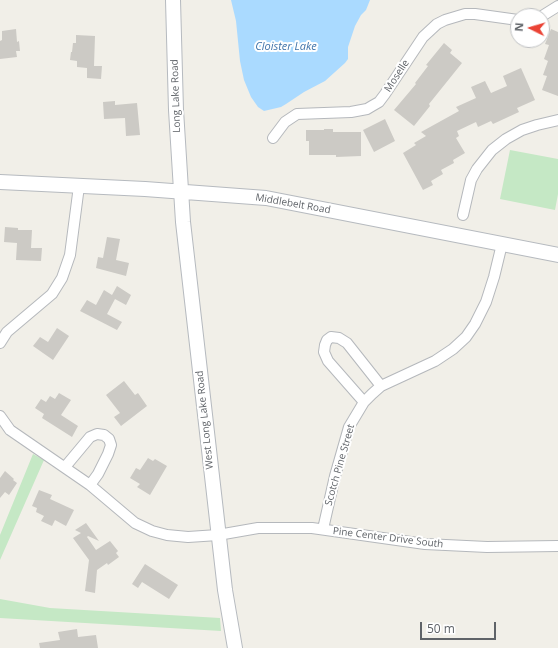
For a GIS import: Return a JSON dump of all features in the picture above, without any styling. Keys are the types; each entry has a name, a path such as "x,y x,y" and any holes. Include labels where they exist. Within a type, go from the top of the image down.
{"main road":[{"name":"Long Lake Road","path":"173,0 174,62 181,192"},
{"name":"Middlebelt Road","path":"0,182 266,198 558,255"},
{"name":"West Long Lake Road","path":"181,192 218,535 225,590 235,648"}],"street":[{"name":"Moselle","path":"273,138 285,122 297,114 351,112 367,109 379,102 423,37 437,24 465,14 510,19"},
{"path":"463,216 471,180 477,169 492,150 506,139 522,130 558,120"},
{"path":"0,343 7,332 52,294 62,278 70,255 79,186"},
{"name":"Scotch Pine Street","path":"323,529 335,476 349,427 364,402 382,386 435,361 453,349 466,337 475,324 486,302 502,244"},
{"path":"364,402 328,361 324,352 327,340 331,337 339,338 347,343 382,386"},
{"name":"Pine Center Drive South","path":"0,416 10,430 20,439 66,467 135,523 152,531 167,535 218,535 258,528 312,528 425,544 487,547 558,546"},
{"path":"66,467 90,437 97,434 104,435 109,439 111,445 98,474 90,485"}],"green space":[{"path":"510,150 558,159 558,194 555,210 500,199"},
{"path":"33,454 44,460 0,560 0,535"},
{"path":"0,599 50,608 220,618 221,631 0,618"}],"water":[{"name":"Cloister Lake","path":"231,0 370,0 366,10 361,15 355,26 348,47 348,59 345,63 325,81 304,92 281,107 264,111 258,107 251,97 244,80 240,61 236,21"}],"building":[{"path":"16,29 17,42 19,41 20,51 16,51 17,57 0,59 0,41 2,40 2,31"},
{"path":"551,29 558,32 558,96 542,90 547,76 543,75 548,61 544,59 548,48 550,48"},
{"path":"76,35 95,36 94,66 102,66 101,79 87,78 87,68 77,67 77,61 70,60 73,43 76,43"},
{"path":"444,43 452,50 450,53 462,63 429,104 430,106 414,126 394,110 416,84 415,83 428,66 426,65"},
{"path":"521,68 535,100 517,108 519,112 493,124 491,121 478,127 476,122 457,131 459,136 456,138 465,153 453,160 454,163 441,170 443,174 431,181 433,185 423,190 403,153 416,145 414,143 426,136 421,132 459,111 456,107 476,98 471,87 485,81 491,93 507,86 503,76"},
{"path":"115,101 115,105 137,103 140,135 126,136 125,118 104,119 103,102"},
{"path":"385,119 395,141 374,152 363,130"},
{"path":"333,129 333,132 361,132 361,156 336,157 336,155 309,155 309,141 306,141 306,130"},
{"path":"5,227 18,228 18,230 32,230 31,248 42,248 41,261 16,260 17,243 4,242"},
{"path":"107,237 120,239 116,260 129,263 126,276 96,268 98,257 103,258"},
{"path":"117,286 131,295 126,305 115,299 107,314 122,322 117,330 80,311 87,300 96,305 104,290 112,295"},
{"path":"57,328 69,336 53,360 33,346 40,337 48,342"},
{"path":"124,381 135,395 138,393 147,406 121,426 114,417 120,413 106,395"},
{"path":"59,393 71,400 61,415 78,426 72,437 42,418 44,414 35,408 41,399 46,402 50,396 55,399"},
{"path":"148,458 153,461 155,459 167,466 150,495 137,487 140,484 130,478 136,468 140,470"},
{"path":"5,471 17,483 9,495 5,492 0,498 0,478"},
{"path":"39,490 52,495 50,499 74,510 66,526 55,520 52,526 41,521 44,516 36,512 37,508 32,506"},
{"path":"86,523 99,541 88,536 87,537 96,550 110,541 118,551 116,553 119,557 108,565 107,563 97,570 95,593 85,591 89,560 73,538 81,533 75,530"},
{"path":"145,564 178,585 169,599 142,582 138,588 132,584"},
{"path":"77,629 78,637 96,635 98,648 40,648 39,643 60,640 58,632"}]}
